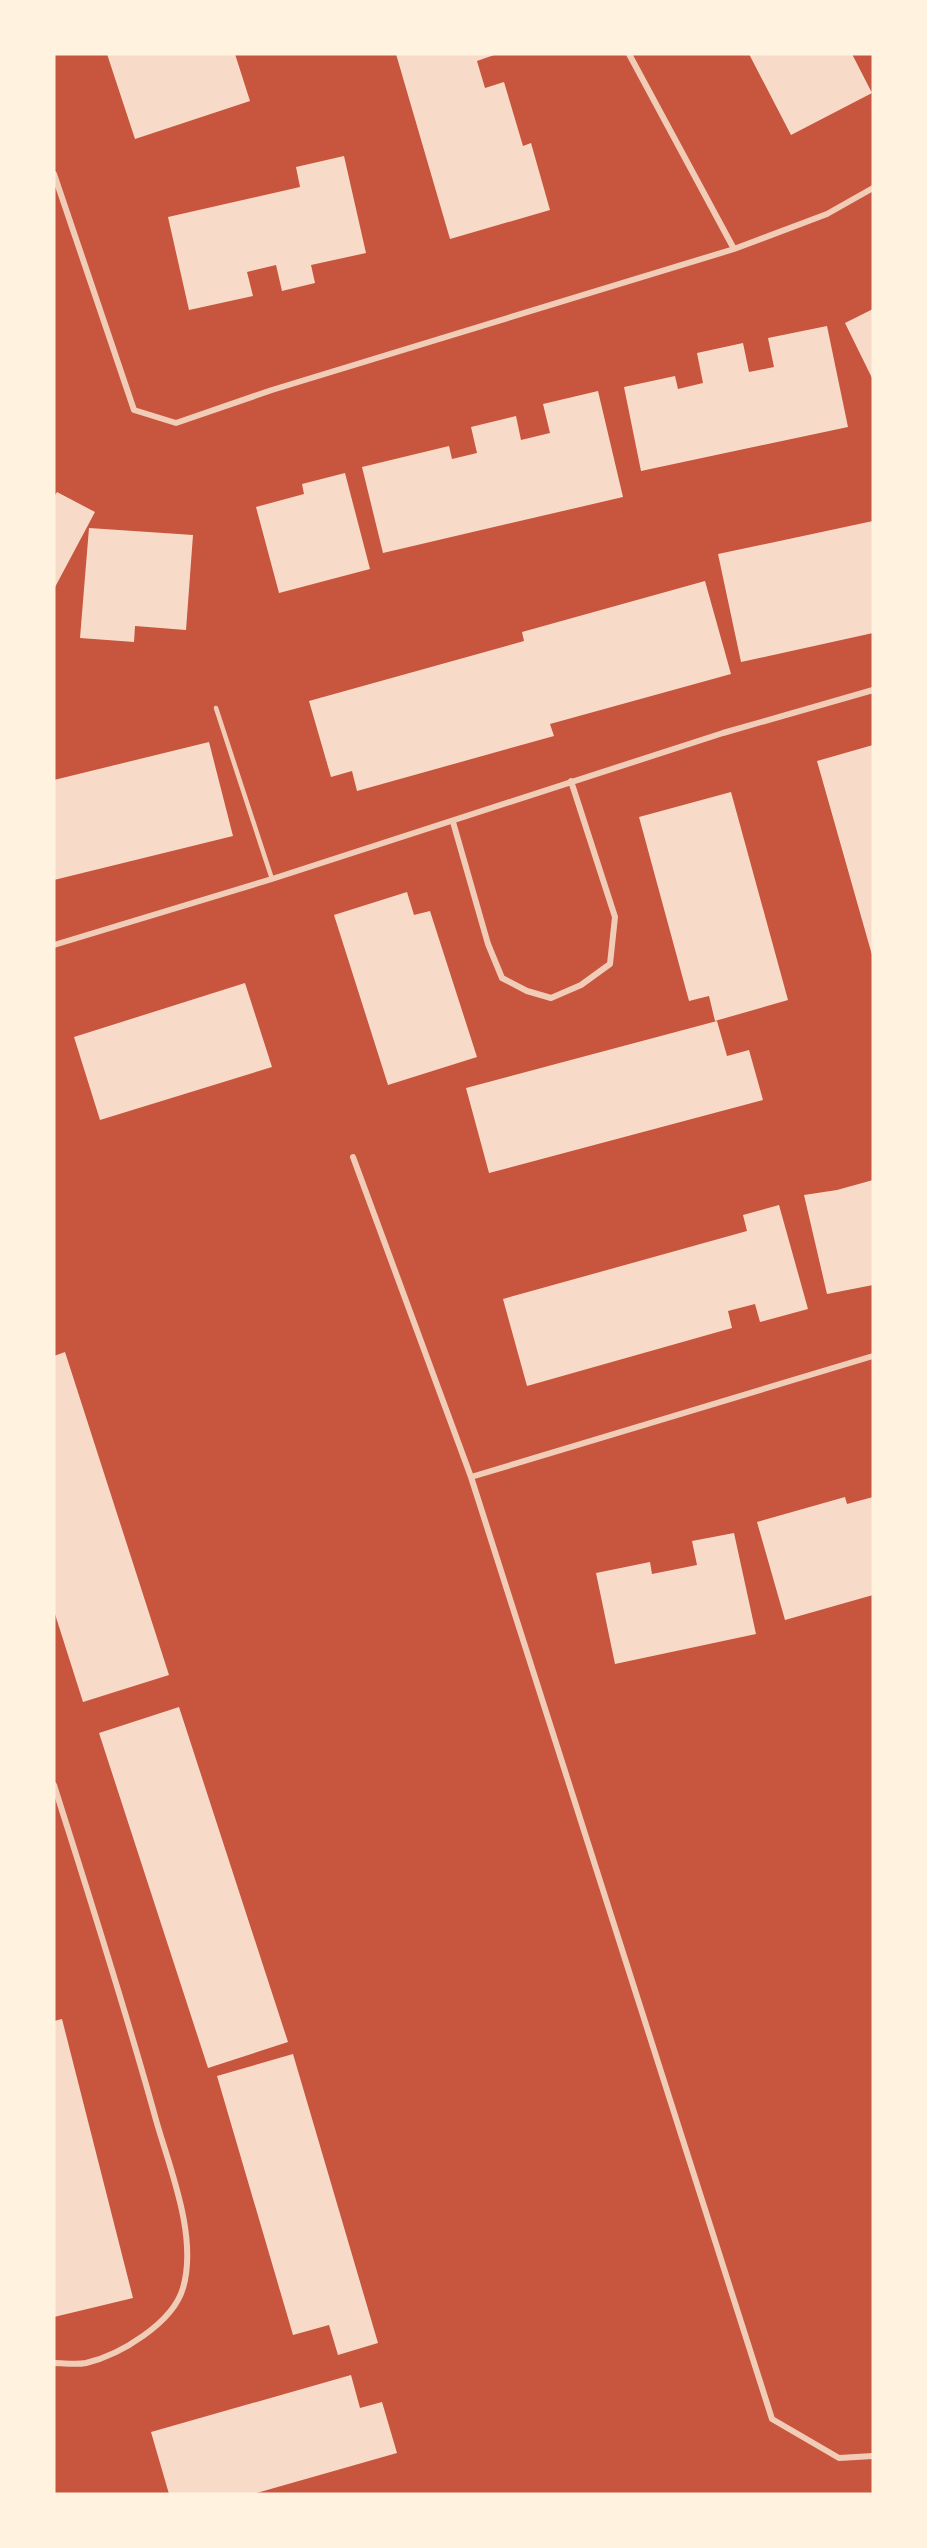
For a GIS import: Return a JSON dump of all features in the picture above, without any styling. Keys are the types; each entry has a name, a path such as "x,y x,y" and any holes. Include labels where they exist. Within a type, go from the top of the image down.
{"street":[{"path":"629,54 734,249"},
{"path":"54,174 134,410 176,423 272,390 734,249 827,214 873,188"},
{"path":"54,945 453,822 571,781 873,690"},
{"path":"453,822 488,944 502,978 527,992 551,998 581,985 610,964 615,917 571,781"},
{"path":"353,1157 471,1477 772,2419 838,2458 873,2456"},
{"path":"471,1477 873,1356"},
{"path":"54,1785 139,2057 178,2200 188,2248 183,2288 173,2309 154,2329 119,2349 85,2363 54,2363"}],"lane":[{"path":"216,708 272,879"}],"building":[{"path":"107,54 235,54 250,101 135,139"},
{"path":"396,54 497,54 477,61 485,88 504,82 523,146 531,143 550,210 450,239"},
{"path":"749,54 852,54 872,93 791,135"},
{"path":"344,156 366,253 311,265 315,283 282,291 276,265 247,272 253,296 189,310 168,217 300,187 296,167"},
{"path":"873,309 873,380 845,323"},
{"path":"827,326 848,427 641,471 624,387 675,376 678,389 703,383 697,353 743,343 749,372 774,367 768,338"},
{"path":"598,391 623,497 383,553 362,467 449,446 452,459 477,453 471,427 516,416 521,440 550,433 543,404"},
{"path":"345,473 370,569 279,593 256,507 304,494 302,484"},
{"path":"57,492 95,512 54,589 54,497"},
{"path":"873,521 873,633 741,662 718,554"},
{"path":"89,528 193,535 186,630 135,626 134,642 80,638"},
{"path":"705,581 731,674 550,724 554,736 357,791 352,771 331,777 309,701 524,641 522,632"},
{"path":"209,742 233,836 54,880 54,780"},
{"path":"873,745 873,955 872,955 817,761"},
{"path":"731,792 788,1000 715,1021 709,996 689,1001 639,817"},
{"path":"407,892 414,915 430,911 477,1057 388,1085 334,915"},
{"path":"245,983 272,1067 100,1120 74,1037"},
{"path":"717,1021 727,1056 749,1050 763,1100 489,1173 466,1088"},
{"path":"873,1180 873,1285 827,1294 804,1195 837,1190"},
{"path":"779,1205 808,1309 760,1322 755,1304 728,1311 732,1328 527,1386 503,1299 747,1231 743,1215"},
{"path":"65,1352 169,1675 83,1702 54,1611 54,1356"},
{"path":"845,1497 847,1504 873,1497 873,1595 785,1620 757,1522"},
{"path":"734,1533 756,1634 615,1664 596,1573 650,1562 652,1574 697,1565 692,1541"},
{"path":"179,1707 288,2042 208,2068 99,1733"},
{"path":"62,2019 133,2298 54,2317 54,2021"},
{"path":"293,2054 378,2343 338,2355 329,2325 293,2335 217,2076"},
{"path":"351,2375 360,2408 382,2402 397,2453 253,2494 169,2494 151,2432"}]}
